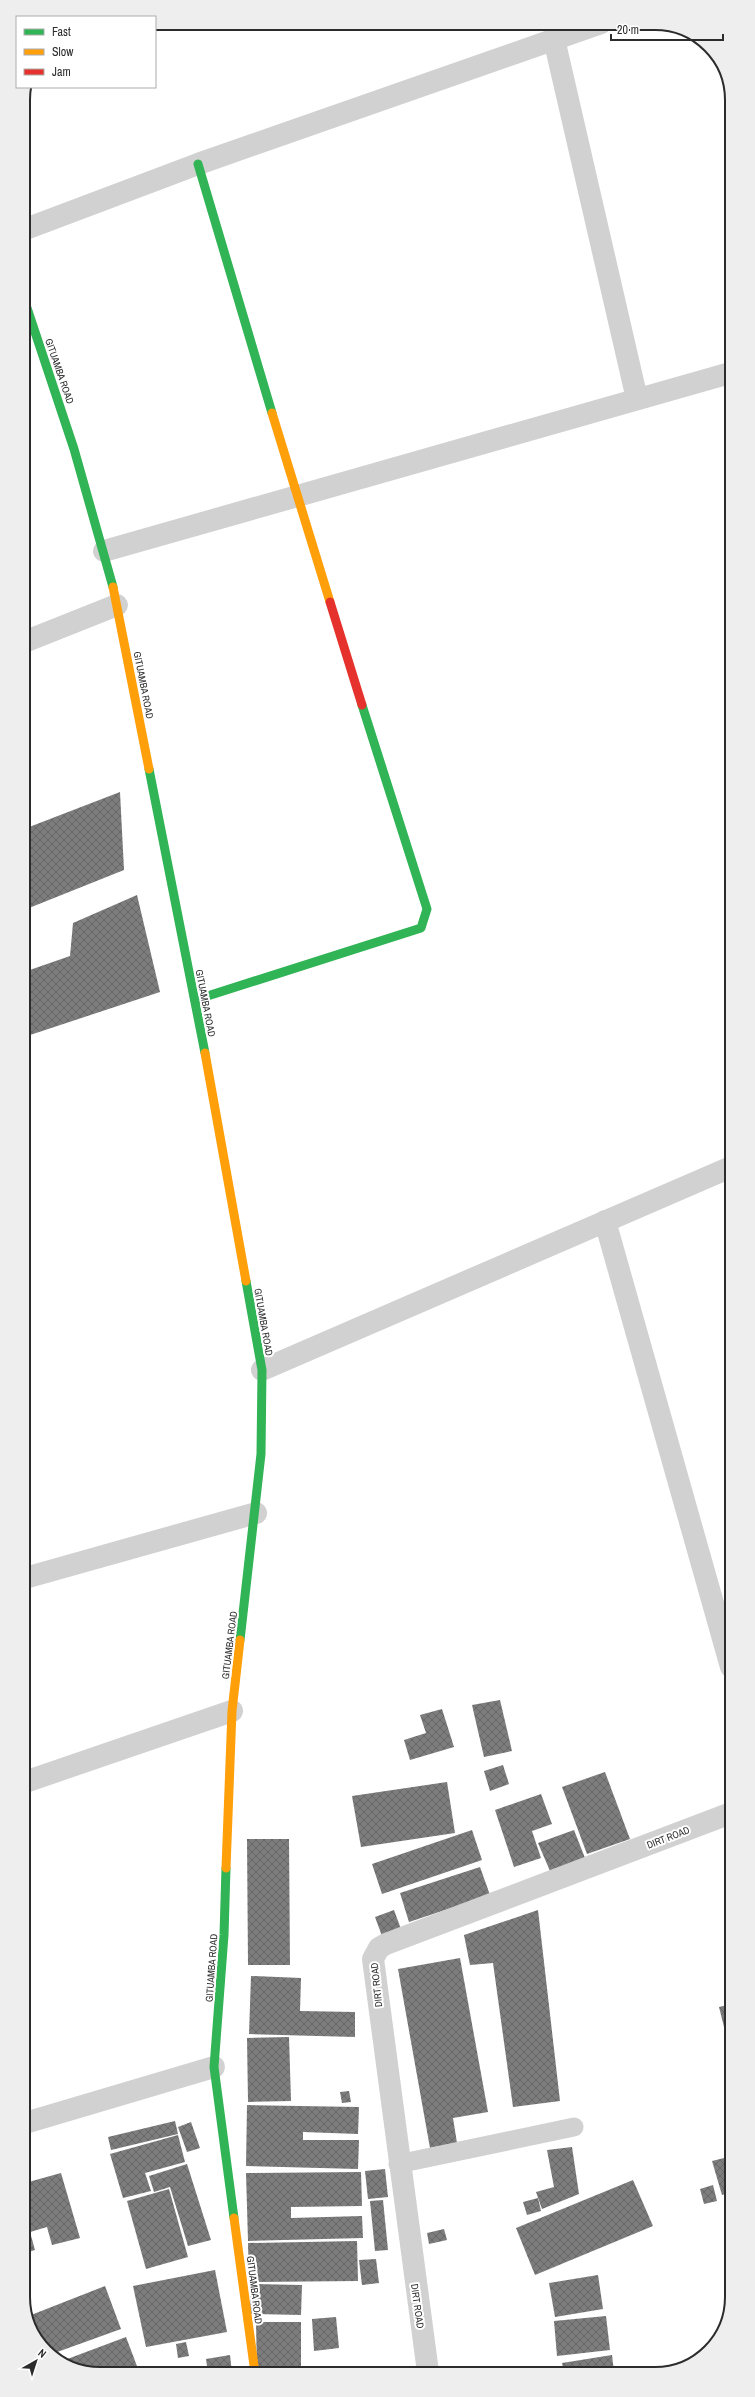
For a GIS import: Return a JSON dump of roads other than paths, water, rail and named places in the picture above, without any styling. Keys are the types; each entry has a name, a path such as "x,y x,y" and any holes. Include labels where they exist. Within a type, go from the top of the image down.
{"street":[{"path":"30,227 198,164 580,30"},
{"path":"554,39 637,399"},
{"path":"195,1000 421,928 427,909 296,495 198,164"},
{"name":"GITUAMBA ROAD","path":"30,316 57,392 104,551 117,605 195,1000 262,1370 262,1454 232,1711 224,1935 214,2067 254,2367"},
{"path":"104,551 296,495 725,374"},
{"path":"30,640 117,605"},
{"path":"262,1370 725,1170"},
{"path":"605,1221 725,1646"},
{"path":"30,1577 256,1513"},
{"path":"30,1780 232,1711"},
{"name":"DIRT ROAD","path":"427,2367 398,2164 373,1959 379,1948 725,1815"},
{"path":"30,2122 214,2067"}],"lane":[{"path":"398,2164 574,2127"}]}
